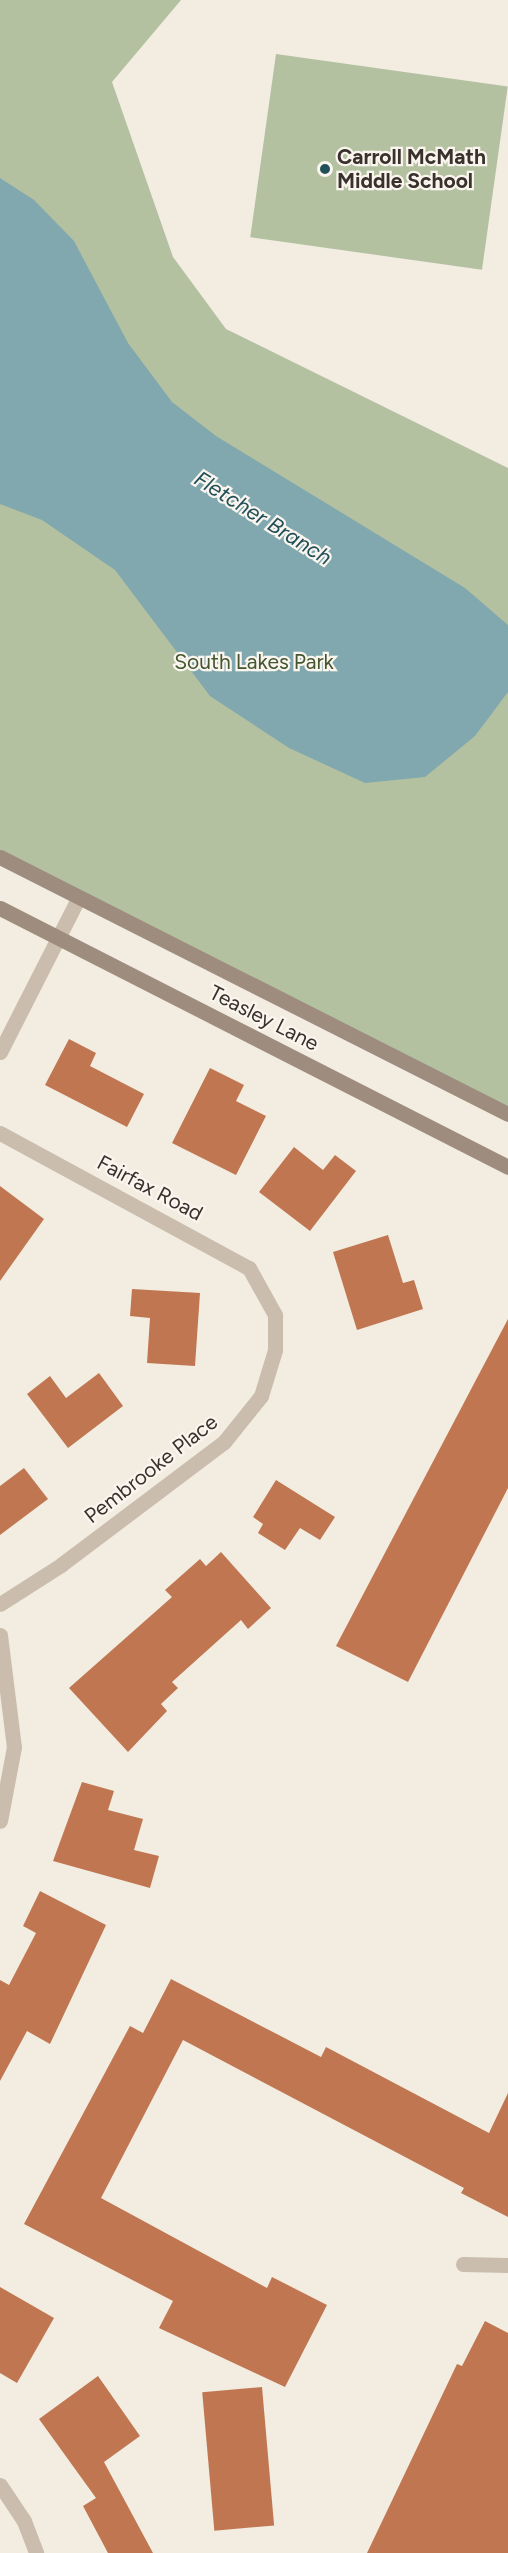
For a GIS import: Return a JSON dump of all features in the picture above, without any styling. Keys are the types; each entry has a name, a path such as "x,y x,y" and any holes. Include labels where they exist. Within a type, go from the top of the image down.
{"main road":[{"name":"Teasley Lane","path":"0,857 508,1114"},
{"name":"Teasley Lane","path":"0,908 508,1167"}],"street":[{"path":"0,1052 79,897"},
{"name":"Fairfax Road","path":"0,1134 225,1252 249,1268 266,1295"},
{"name":"Pembrooke Place","path":"0,1604 61,1565 243,1421 261,1396 275,1350 275,1315 266,1295"},
{"path":"0,1635 14,1748 0,1821"},
{"path":"463,2264 508,2265"},
{"path":"0,2486 24,2521 36,2553"}],"green space":[{"name":"South Lakes Park","path":"0,0 181,0 112,82 173,257 226,329 508,468 508,1114 0,857"},
{"path":"276,54 508,87 482,270 250,237"}],"water":[{"name":"Fletcher Branch","path":"0,178 34,200 74,241 128,343 172,402 216,436 465,588 508,625 508,692 475,736 425,777 365,783 289,748 210,696 115,570 42,520 0,504"}],"building":[{"path":"69,1039 96,1053 90,1066 144,1094 127,1127 45,1085"},
{"path":"210,1068 244,1085 236,1101 266,1116 236,1175 172,1143"},
{"path":"294,1147 323,1170 335,1155 356,1171 310,1231 259,1192"},
{"path":"0,1186 44,1219 0,1281"},
{"path":"388,1235 403,1283 414,1280 423,1309 357,1330 333,1252"},
{"path":"132,1289 200,1293 195,1366 147,1363 150,1318 130,1316"},
{"path":"508,1319 508,1488 408,1682 336,1646"},
{"path":"99,1373 123,1406 68,1448 27,1394 50,1376 66,1398"},
{"path":"24,1468 48,1499 0,1535 0,1486"},
{"path":"276,1480 335,1517 320,1540 300,1528 285,1550 258,1533 263,1524 253,1517"},
{"path":"221,1552 271,1608 248,1629 241,1620 172,1682 178,1688 161,1704 167,1711 128,1752 69,1688 172,1597 165,1590 200,1559 206,1566"},
{"path":"82,1782 114,1791 108,1810 143,1819 134,1850 159,1856 150,1888 53,1861"},
{"path":"40,1891 106,1925 50,2044 27,2031 0,2081 0,1980 9,1985 36,1933 23,1926"},
{"path":"171,1979 321,2057 326,2047 489,2133 508,2093 508,2217 461,2193 464,2188 183,2040 101,2198 267,2288 272,2277 327,2305 285,2387 159,2328 173,2301 24,2224 130,2026 143,2033"},
{"path":"0,2287 54,2318 17,2383 0,2373"},
{"path":"485,2321 508,2333 508,2553 367,2553 457,2364 462,2366"},
{"path":"98,2376 140,2436 104,2462 153,2553 108,2553 83,2506 96,2498 39,2419"},
{"path":"262,2387 274,2525 214,2531 202,2392"}],"place":[{"name":"Carroll McMath Middle School","path":"325,169"}]}
